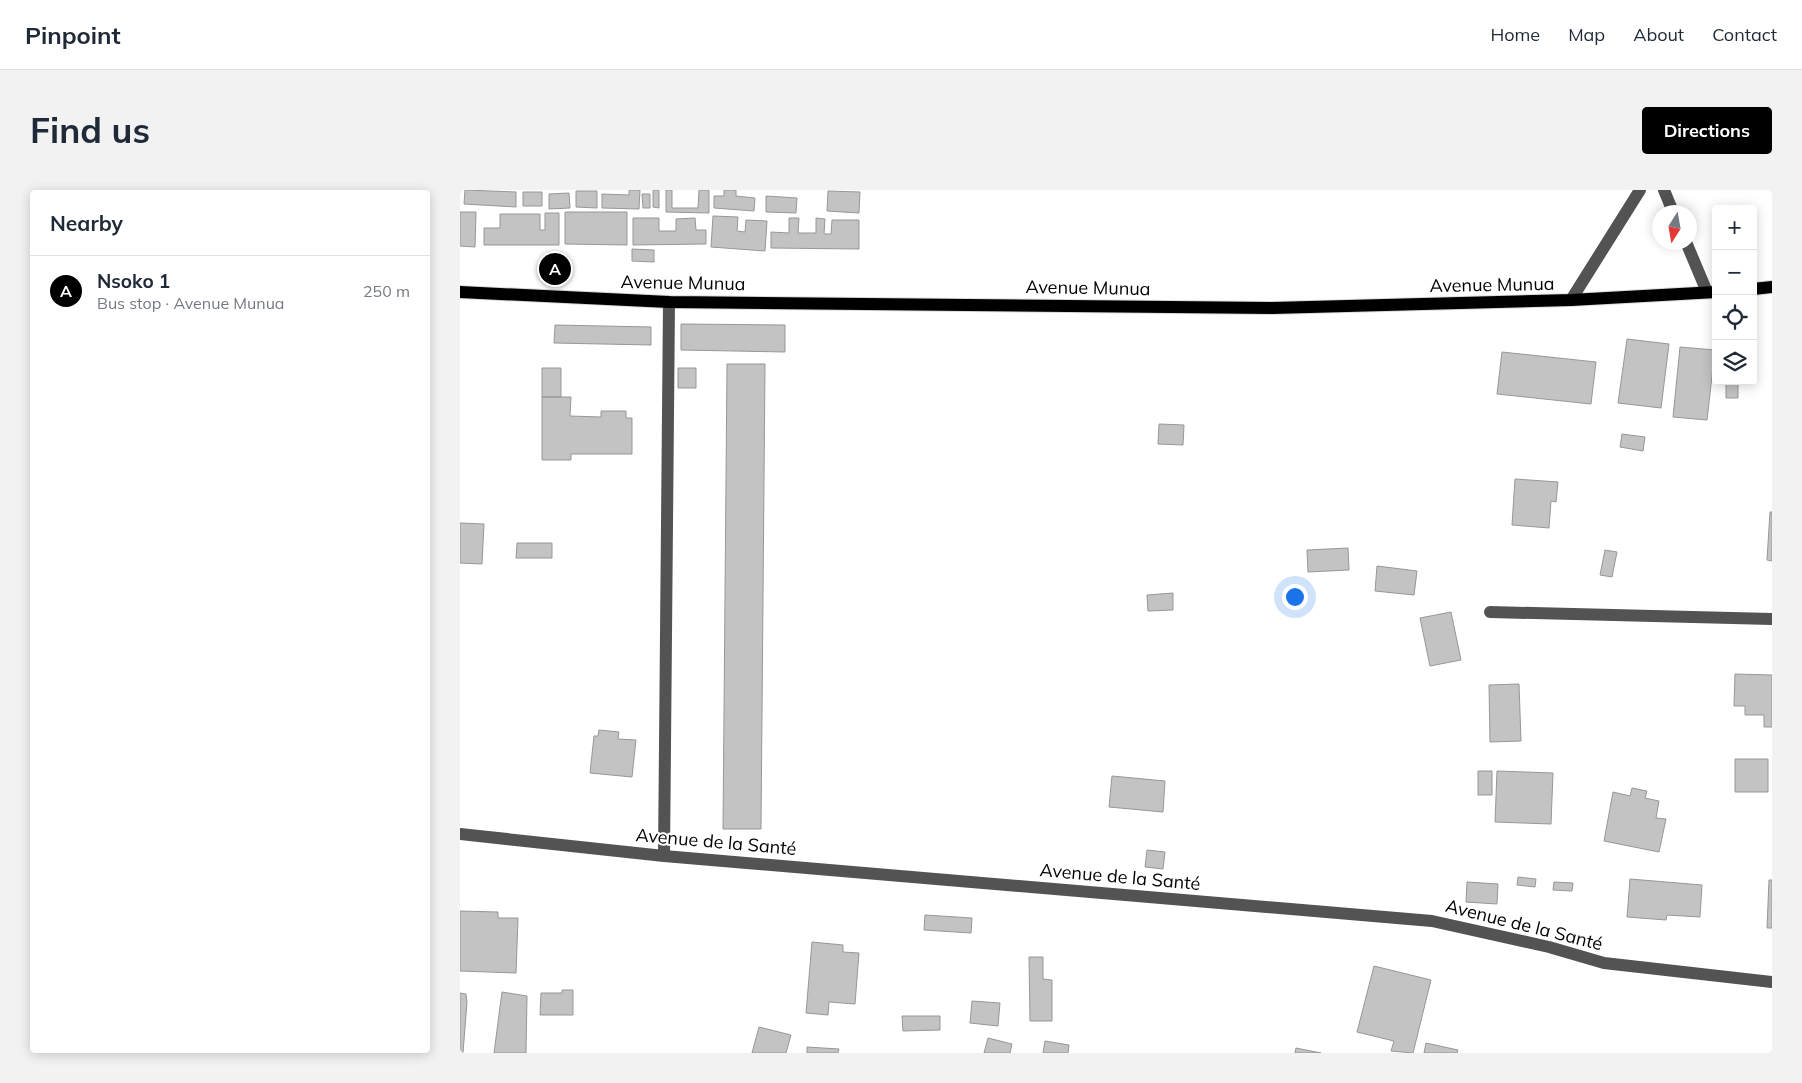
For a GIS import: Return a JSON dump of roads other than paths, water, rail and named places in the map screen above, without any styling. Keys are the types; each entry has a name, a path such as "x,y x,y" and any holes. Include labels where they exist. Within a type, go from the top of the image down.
{"main road":[{"path":"1757,289 1772,287"},
{"name":"Avenue Munua","path":"460,292 669,302 1272,308 1571,300 1711,292"}],"street":[{"path":"1571,300 1640,190"},
{"path":"1664,190 1671,205"},
{"path":"1690,250 1711,292"},
{"path":"664,856 669,302"},
{"path":"1490,612 1772,619"},
{"name":"Avenue de la Santé","path":"460,834 664,856 1432,921 1549,947 1604,963 1772,982"}],"place":[{"name":"Nsoko 1","path":"555,269"}]}
